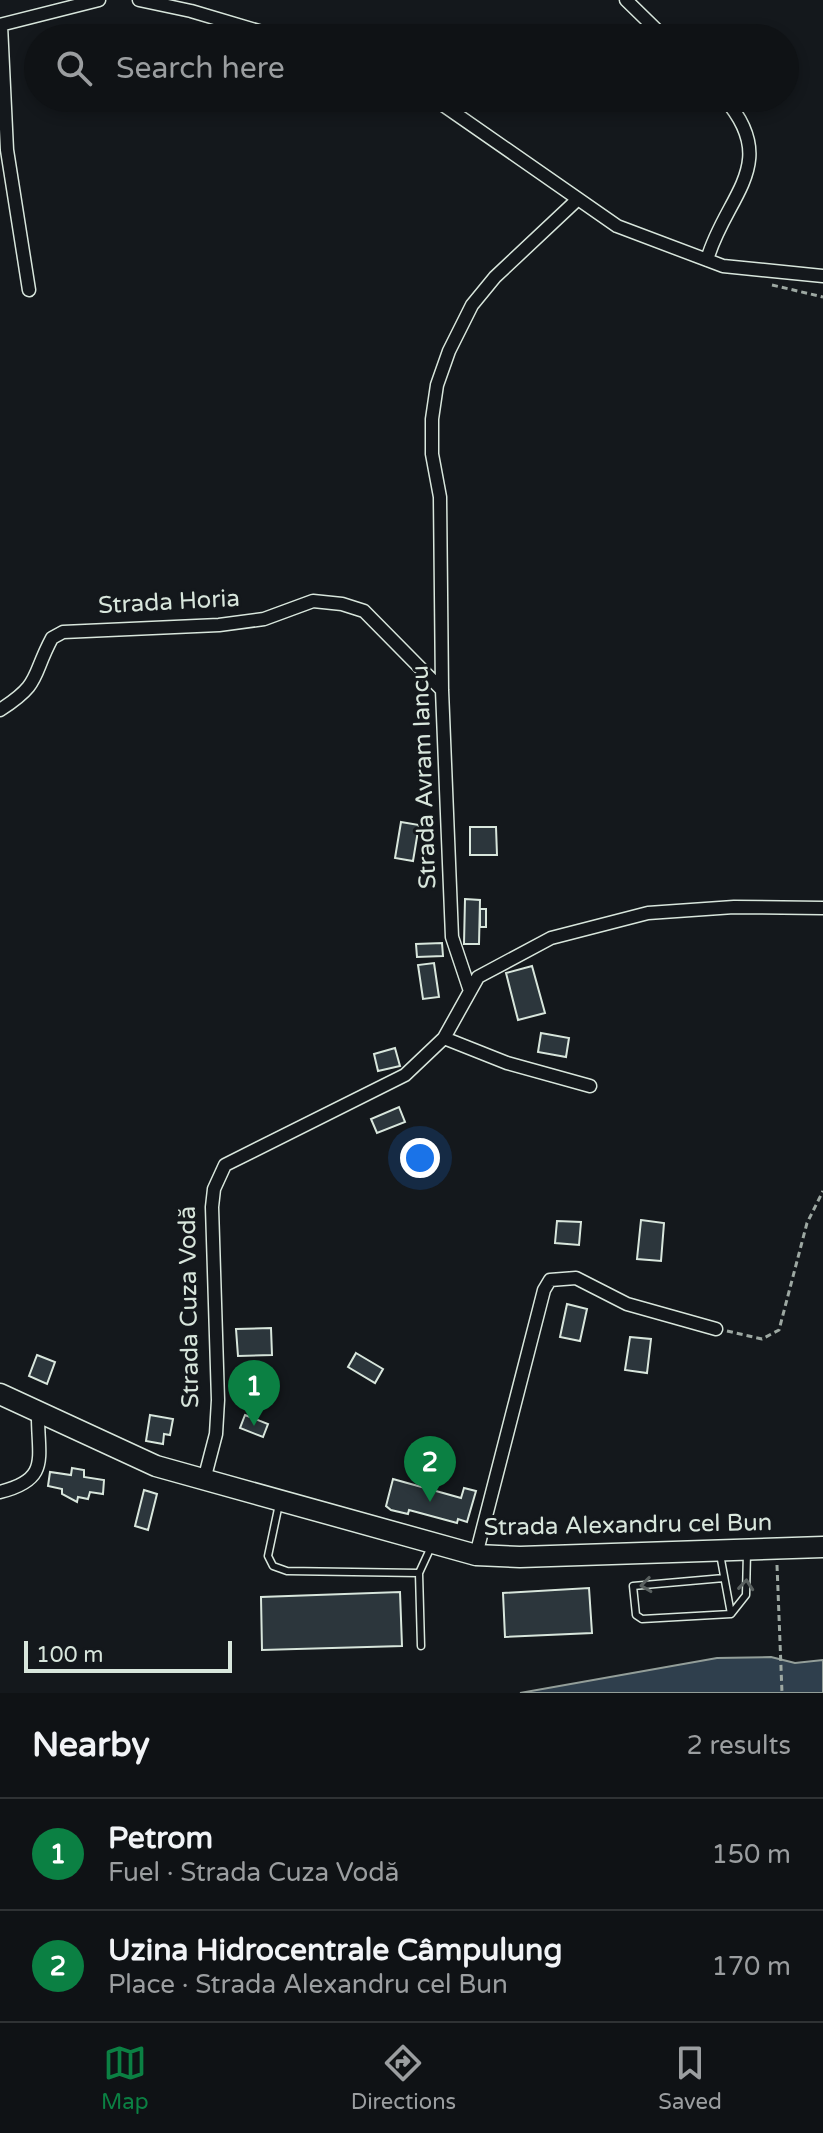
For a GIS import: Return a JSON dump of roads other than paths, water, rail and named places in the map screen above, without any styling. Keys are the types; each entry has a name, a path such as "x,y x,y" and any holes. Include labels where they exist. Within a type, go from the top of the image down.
{"highway":[{"path":"0,1394 156,1466 204,1480"},
{"name":"Strada Alexandru cel Bun","path":"204,1480 476,1555 509,1557 823,1547"}],"street":[{"path":"29,290 7,150 0,25 99,0"},
{"path":"139,0 189,6 241,24"},
{"path":"626,0 651,24"},
{"path":"453,112 617,226 723,266 823,276"},
{"path":"707,260 752,161 743,126 734,112"},
{"name":"Strada Avram Iancu","path":"469,988 452,937 442,690 440,497 432,454 432,419 437,385 449,351 472,305 495,277 577,200"},
{"name":"Strada Horia","path":"0,710 26,693 38,678 52,638 63,632 219,625 264,619 313,601 342,604 364,611 442,690"},
{"name":"Strada Cuza Vodă","path":"204,1480 216,1434 218,1400 212,1207 214,1189 225,1165 405,1075 444,1038 469,988 490,967 551,938 600,923 684,909 823,908"},
{"path":"444,1038 507,1063 590,1086"},
{"path":"476,1555 544,1290 550,1280 576,1278 636,1307 716,1329"},
{"path":"0,1492 24,1486 35,1478 38,1468 38,1411"}],"lane":[{"path":"279,1502 268,1556 273,1566 287,1571 419,1573"},
{"path":"421,1646 419,1573 432,1544"},
{"path":"724,1578 633,1586 636,1615 642,1619 731,1614 746,1595 747,1550"},
{"path":"719,1551 731,1614"}],"water":[{"path":"771,1657 795,1663 823,1660 823,1693 520,1693 717,1658"}],"place":[{"name":"Petrom","path":"254,1426"},
{"name":"Uzina Hidrocentrale Câmpulung","path":"430,1502"}]}
